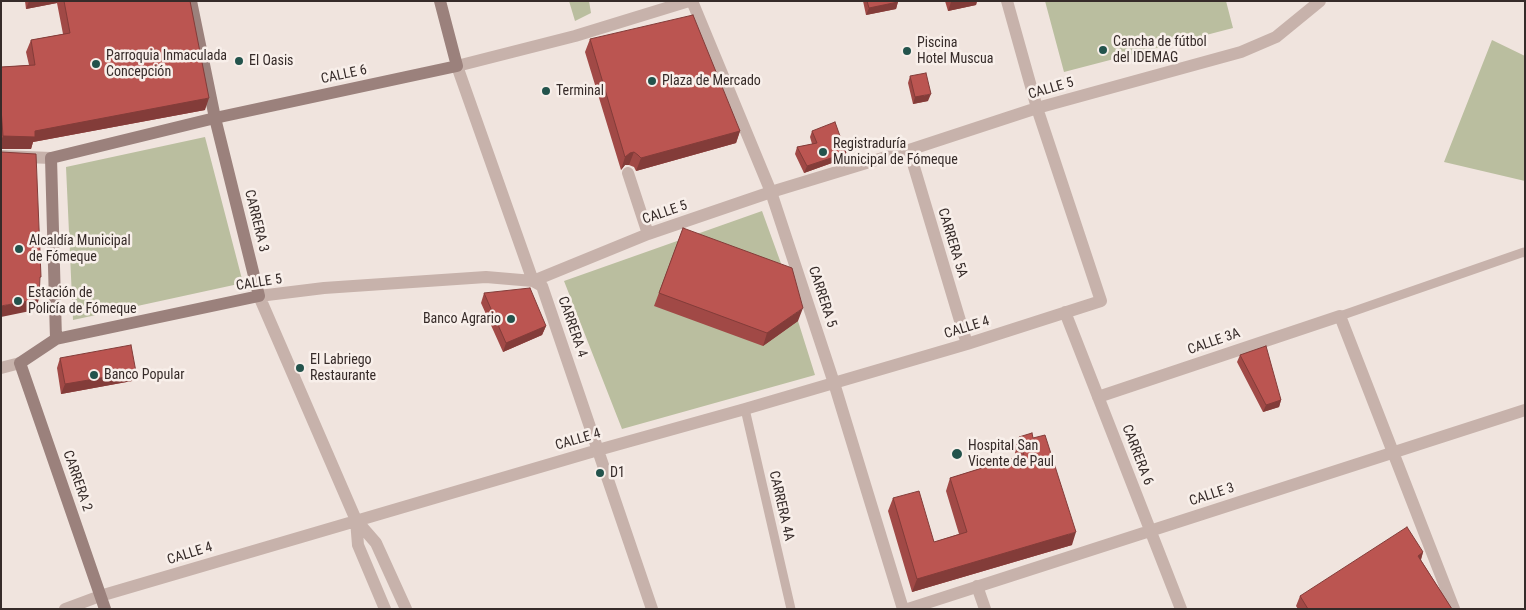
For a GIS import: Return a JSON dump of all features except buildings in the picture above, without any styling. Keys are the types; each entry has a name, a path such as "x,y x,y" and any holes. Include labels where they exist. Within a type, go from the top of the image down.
{"street":[{"name":"CARRERA 3","path":"191,1 216,118 259,296 356,520 376,543 406,609"},
{"name":"CARRERA 4","path":"440,1 457,66 533,281 542,286 652,609"},
{"name":"CALLE 6","path":"1,156 50,158 216,118 457,66 575,36 691,1"},
{"name":"CARRERA 5","path":"691,1 771,192 834,383 903,609"},
{"path":"1007,1 1037,108"},
{"name":"CALLE 5","path":"1,368 20,363 56,339 259,296 324,288 486,277 533,281 648,234 771,192 909,150 1037,108 1241,52 1276,37 1320,1"},
{"name":"CALLE 4","path":"65,609 103,603 356,520 967,344 1100,300 1037,108"},
{"name":"CARRERA 5A","path":"909,150 967,344"},
{"path":"50,158 56,339"},
{"path":"628,173 648,234"},
{"name":"CARRERA 6","path":"1064,312 1181,609"},
{"path":"1340,316 1454,609"},
{"name":"CALLE 3A","path":"1098,397 1340,316"},
{"name":"CARRERA 2","path":"20,363 103,603"},
{"name":"CALLE 3","path":"908,609 1525,410"},
{"name":"CARRERA 3","path":"356,520 358,545 385,609"},
{"path":"978,586 985,609"}],"lane":[{"path":"1340,316 1514,255 1525,253"},
{"name":"CARRERA 4A","path":"745,409 791,609"}],"green space":[{"path":"569,1 589,1 591,13 575,21"},
{"name":"Cancha de fútbol del IDEMAG","path":"1045,1 1226,1 1233,28 1064,72"},
{"path":"1492,40 1525,56 1525,181 1444,162"},
{"path":"205,137 243,283 73,320 66,167"},
{"path":"762,211 787,280 815,375 622,429 564,281"}],"place":[{"name":"Cancha de fútbol del IDEMAG","path":"1103,50"},
{"name":"Piscina Hotel Muscua","path":"907,51"},
{"name":"El Oasis","path":"239,61"},
{"name":"Parroquia Inmaculada Concepción","path":"96,64"},
{"name":"Plaza de Mercado","path":"652,81"},
{"name":"Terminal","path":"546,91"},
{"name":"Registraduría Municipal de Fómeque","path":"823,152"},
{"name":"Alcaldía Municipal de Fómeque","path":"19,249"},
{"name":"Estación de Policía de Fómeque","path":"18,301"},
{"name":"Banco Agrario","path":"511,319"},
{"name":"El Labriego Restaurante","path":"300,368"},
{"name":"Banco Popular","path":"94,375"},
{"name":"Hospital San Vicente de Paul","path":"957,454"},
{"name":"D1","path":"600,473"}]}
